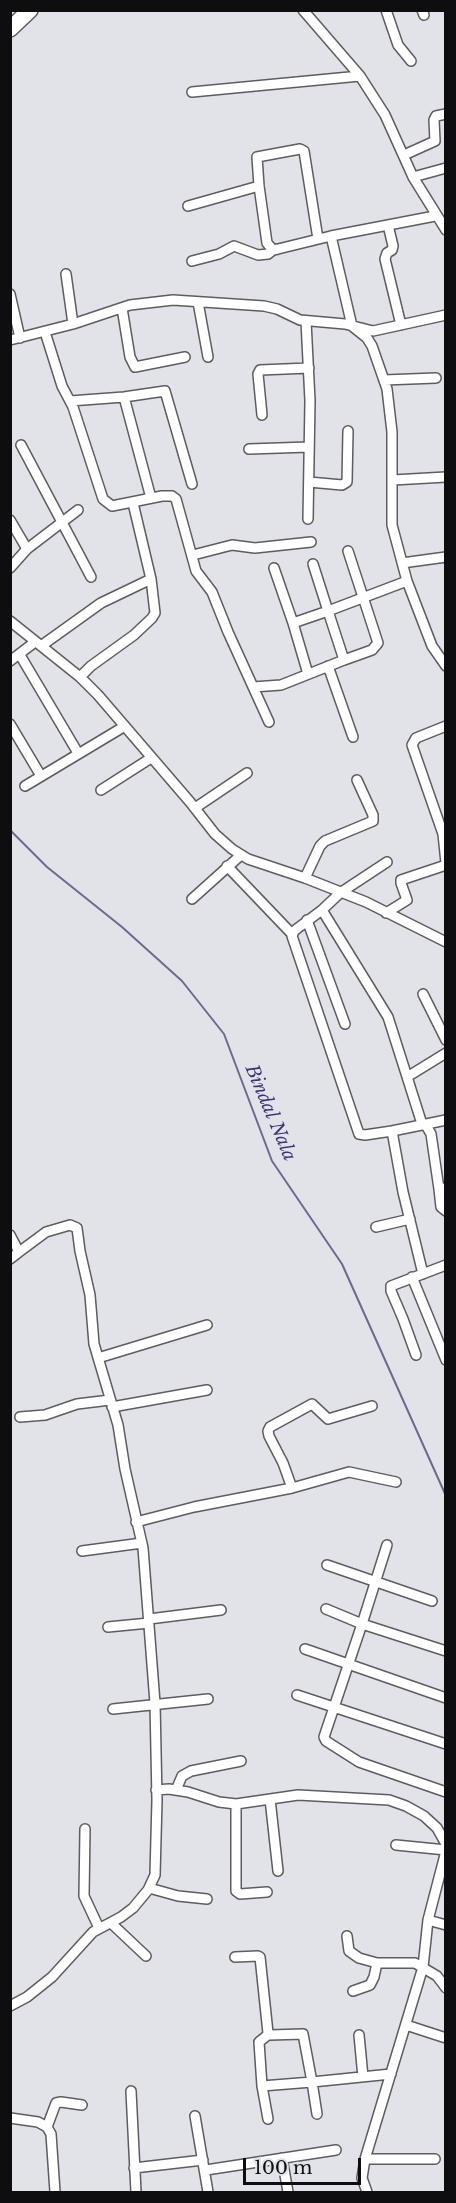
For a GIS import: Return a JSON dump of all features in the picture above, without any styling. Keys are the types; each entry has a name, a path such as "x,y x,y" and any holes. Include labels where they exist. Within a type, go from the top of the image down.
{"highway":[{"path":"10,29 30,10"}],"street":[{"path":"303,10 360,76 385,115 413,177 435,216 446,230"},
{"path":"386,10 398,45 411,60"},
{"path":"192,92 360,76"},
{"path":"404,155 435,141 434,120 436,116 446,114"},
{"path":"273,250 267,243 257,157 303,150 306,155 318,239"},
{"path":"413,177 446,168"},
{"path":"188,206 259,186"},
{"path":"192,261 219,254 234,246 258,255 268,254 273,250 318,239 435,216"},
{"path":"388,225 393,248 387,253 385,259 401,326"},
{"path":"332,236 352,326 370,342 384,380 392,432 392,525 402,563 432,646 446,666"},
{"path":"66,274 73,324"},
{"path":"10,294 15,339 122,308 173,300 246,303 270,307 306,321 352,326 373,331 446,315"},
{"path":"198,302 208,357"},
{"path":"122,308 130,357 135,367 185,357"},
{"path":"306,321 309,368 308,519"},
{"path":"45,332 103,499 112,506 151,498 172,496 176,499 196,571 212,592 269,722"},
{"path":"262,415 258,374 260,370 309,368"},
{"path":"384,380 436,378"},
{"path":"70,401 124,397 159,391 167,393 192,484"},
{"path":"124,397 151,498"},
{"path":"309,482 342,485 347,482 348,431"},
{"path":"21,445 92,577"},
{"path":"249,449 309,447"},
{"path":"393,480 446,477"},
{"path":"80,677 91,666 134,635 152,618 155,610 151,579 133,503"},
{"path":"10,568 27,549 78,510"},
{"path":"10,520 27,549"},
{"path":"193,555 232,545 255,548 311,542"},
{"path":"253,687 274,687 372,650 378,643 348,551"},
{"path":"402,563 446,557"},
{"path":"313,564 344,660"},
{"path":"274,568 308,674"},
{"path":"10,661 101,603 151,579"},
{"path":"293,623 407,581"},
{"path":"10,621 80,677 125,726 215,834 241,855 366,902 444,940"},
{"path":"20,655 78,753"},
{"path":"328,666 353,737"},
{"path":"10,724 41,776"},
{"path":"25,786 125,726"},
{"path":"386,913 407,900 400,883 401,880 446,864 443,834 412,745 416,738 446,726"},
{"path":"101,790 151,758"},
{"path":"195,808 247,773"},
{"path":"305,878 320,846 325,841 373,821 373,815 357,780"},
{"path":"192,899 241,855"},
{"path":"292,934 340,893 387,862"},
{"path":"227,866 292,934 358,1133 365,1135 446,1120"},
{"path":"322,910 360,975 384,1010 422,1124 431,1134 442,1188 441,1207 446,1211"},
{"path":"307,920 345,1024"},
{"path":"423,994 446,1040"},
{"path":"407,1077 446,1053"},
{"path":"392,1131 423,1274"},
{"path":"376,1227 410,1219"},
{"path":"10,1259 46,1232 70,1225 75,1226 90,1295 92,1337 118,1425 142,1543 155,1703 156,1790 155,1875 149,1888 133,1908 88,1936 52,1977 27,1997 10,2006"},
{"path":"10,1234 19,1252"},
{"path":"416,1355 390,1289 392,1284 445,1268"},
{"path":"412,1277 446,1360"},
{"path":"98,1358 207,1325"},
{"path":"20,1417 45,1415 77,1404 111,1404 207,1390"},
{"path":"292,1488 283,1463 269,1436 270,1427 312,1404 328,1419 372,1406"},
{"path":"136,1522 194,1507 292,1488 349,1472 396,1482"},
{"path":"82,1551 142,1543"},
{"path":"387,1545 324,1733 326,1741 359,1762 446,1792"},
{"path":"327,1565 432,1600"},
{"path":"108,1627 221,1610"},
{"path":"326,1610 446,1651"},
{"path":"305,1649 446,1698"},
{"path":"297,1695 446,1744"},
{"path":"113,1709 208,1699"},
{"path":"176,1790 183,1776 191,1771 241,1761"},
{"path":"156,1790 176,1790 219,1802 236,1804 314,1794 389,1800 424,1816 437,1828 446,1844"},
{"path":"270,1799 278,1871"},
{"path":"236,1804 236,1891 240,1894 267,1892"},
{"path":"85,1829 84,1896 99,1928"},
{"path":"367,2193 362,2178 365,2159 423,1967 428,1920 446,1850 396,1845"},
{"path":"149,1888 178,1896 207,1899"},
{"path":"428,1920 446,1925"},
{"path":"111,1923 146,1956"},
{"path":"348,1936 348,1947 351,1953 359,1958 377,1963 411,1962 437,1976 446,1988"},
{"path":"235,1957 261,1957 269,2034"},
{"path":"353,1991 370,1985 377,1963"},
{"path":"406,2025 446,2038"},
{"path":"268,2119 262,2086 259,2042 269,2034 303,2034 317,2114"},
{"path":"359,2035 363,2077"},
{"path":"262,2086 391,2074"},
{"path":"131,2091 136,2193"},
{"path":"47,2127 56,2103 82,2105"},
{"path":"195,2116 208,2193"},
{"path":"10,2118 38,2122 47,2127 53,2139 55,2193"},
{"path":"134,2168 204,2165 282,2158 336,2150"},
{"path":"282,2158 288,2193"},
{"path":"365,2159 435,2159"}],"waterway":[{"name":"Bindal Nala","path":"10,830 47,867 122,927 182,981 224,1034 272,1161 342,1264 446,1496"}]}
